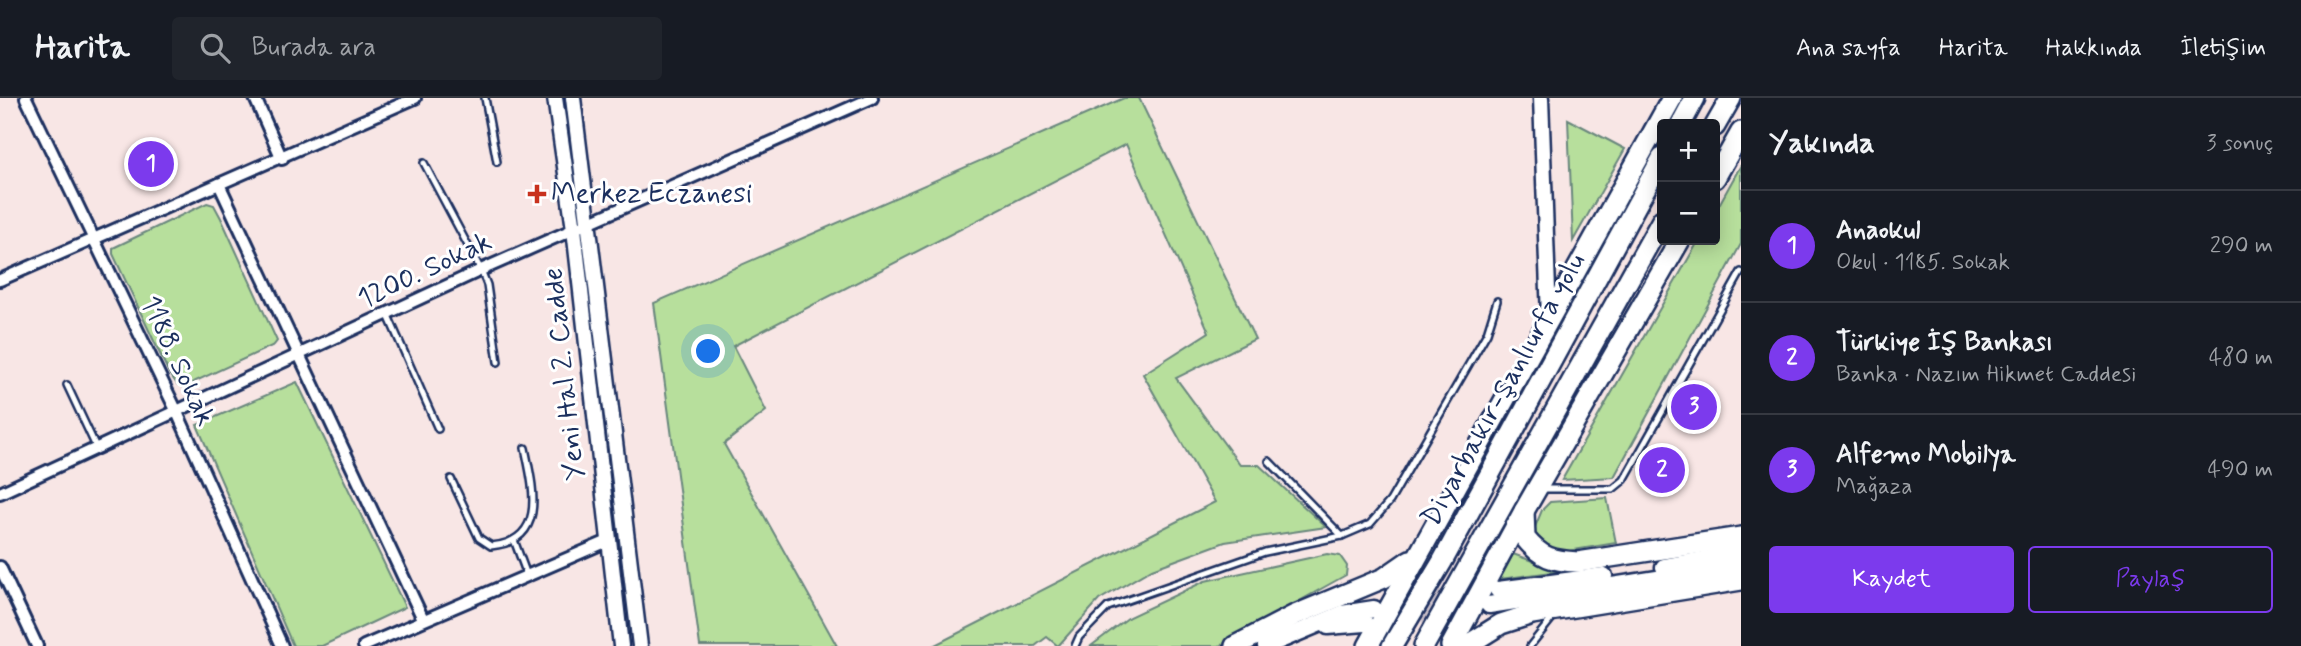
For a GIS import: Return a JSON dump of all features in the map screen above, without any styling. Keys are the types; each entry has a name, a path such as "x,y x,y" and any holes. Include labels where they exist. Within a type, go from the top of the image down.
{"highway":[{"path":"1368,646 1416,555 1672,98"},
{"path":"1684,119 1695,98"},
{"path":"1719,119 1731,98"},
{"path":"1720,169 1741,132"},
{"name":"Diyarbakır-Şanlıurfa yolu","path":"1392,646 1442,562 1657,167"},
{"name":"Diyarbakır-Şanlıurfa yolu","path":"1423,646 1657,229"},
{"path":"1451,646 1524,511 1677,245"},
{"path":"1524,511 1525,538 1542,557 1553,561 1578,562 1741,537"},
{"path":"1236,646 1295,615 1384,578 1416,555"},
{"path":"1466,646 1501,624 1558,611 1741,580"}],"main road":[{"path":"1498,590 1636,572 1741,553"},
{"path":"1489,606 1741,566"},
{"path":"1266,646 1342,614 1374,609"},
{"path":"1285,646 1330,625 1365,623"}],"street":[{"name":"1188. Sokak","path":"26,98 176,410 282,646"},
{"path":"255,98 282,159"},
{"path":"0,280 94,237 282,159 415,98"},
{"name":"Yeni Hal 2. Cadde","path":"555,98 574,229 621,646"},
{"path":"573,98 640,646"},
{"path":"1541,98 1549,318"},
{"name":"1200. Sokak","path":"0,493 481,270 868,99"},
{"path":"219,184 423,619"},
{"path":"364,646 608,541"},
{"path":"0,567 37,646"}],"lane":[{"path":"485,98 497,162"},
{"path":"424,163 487,285 498,362"},
{"path":"1537,489 1613,489 1624,480 1741,272"},
{"path":"1075,646 1079,637 1108,607 1265,552 1342,536 1370,524 1390,501 1487,333 1497,301"},
{"path":"387,313 438,429"},
{"path":"67,386 97,449"},
{"path":"451,479 479,538 491,546 514,540 526,531 535,494 525,448"},
{"path":"1269,461 1342,536"},
{"path":"514,540 527,575"},
{"path":"1530,646 1558,611"}],"green space":[{"path":"1124,98 1139,98 1255,339 1176,378 1240,465 1259,465 1326,527 1225,542 1152,569 1099,600 1058,646 1047,637 1035,646 933,646 1215,502 1143,374 1209,332 1126,144 733,346 766,411 724,444 837,646 700,646 654,303"},
{"path":"1568,119 1625,149 1573,241"},
{"path":"1741,165 1741,244 1614,477 1562,480 1696,245 1720,245 1720,203"},
{"path":"207,203 214,205 221,218 277,341 274,345 183,387 177,384 169,373 113,254 113,248"},
{"path":"297,382 405,607 322,646 293,646 197,425"},
{"path":"1607,498 1616,543 1550,554 1533,532 1542,510 1550,502"},
{"path":"1327,554 1340,556 1347,566 1346,575 1219,646 1091,646 1129,617 1205,581"},
{"path":"1513,554 1560,571 1500,579"}],"tunnel":[{"path":"1383,607 1489,591"},
{"path":"1374,622 1480,607"}],"place":[{"name":"Anaokul","path":"151,164"},
{"name":"Merkez Eczanesi","path":"537,194"},
{"name":"Alfemo Mobilya","path":"1694,407"},
{"name":"Türkiye İş Bankası","path":"1662,470"}]}
